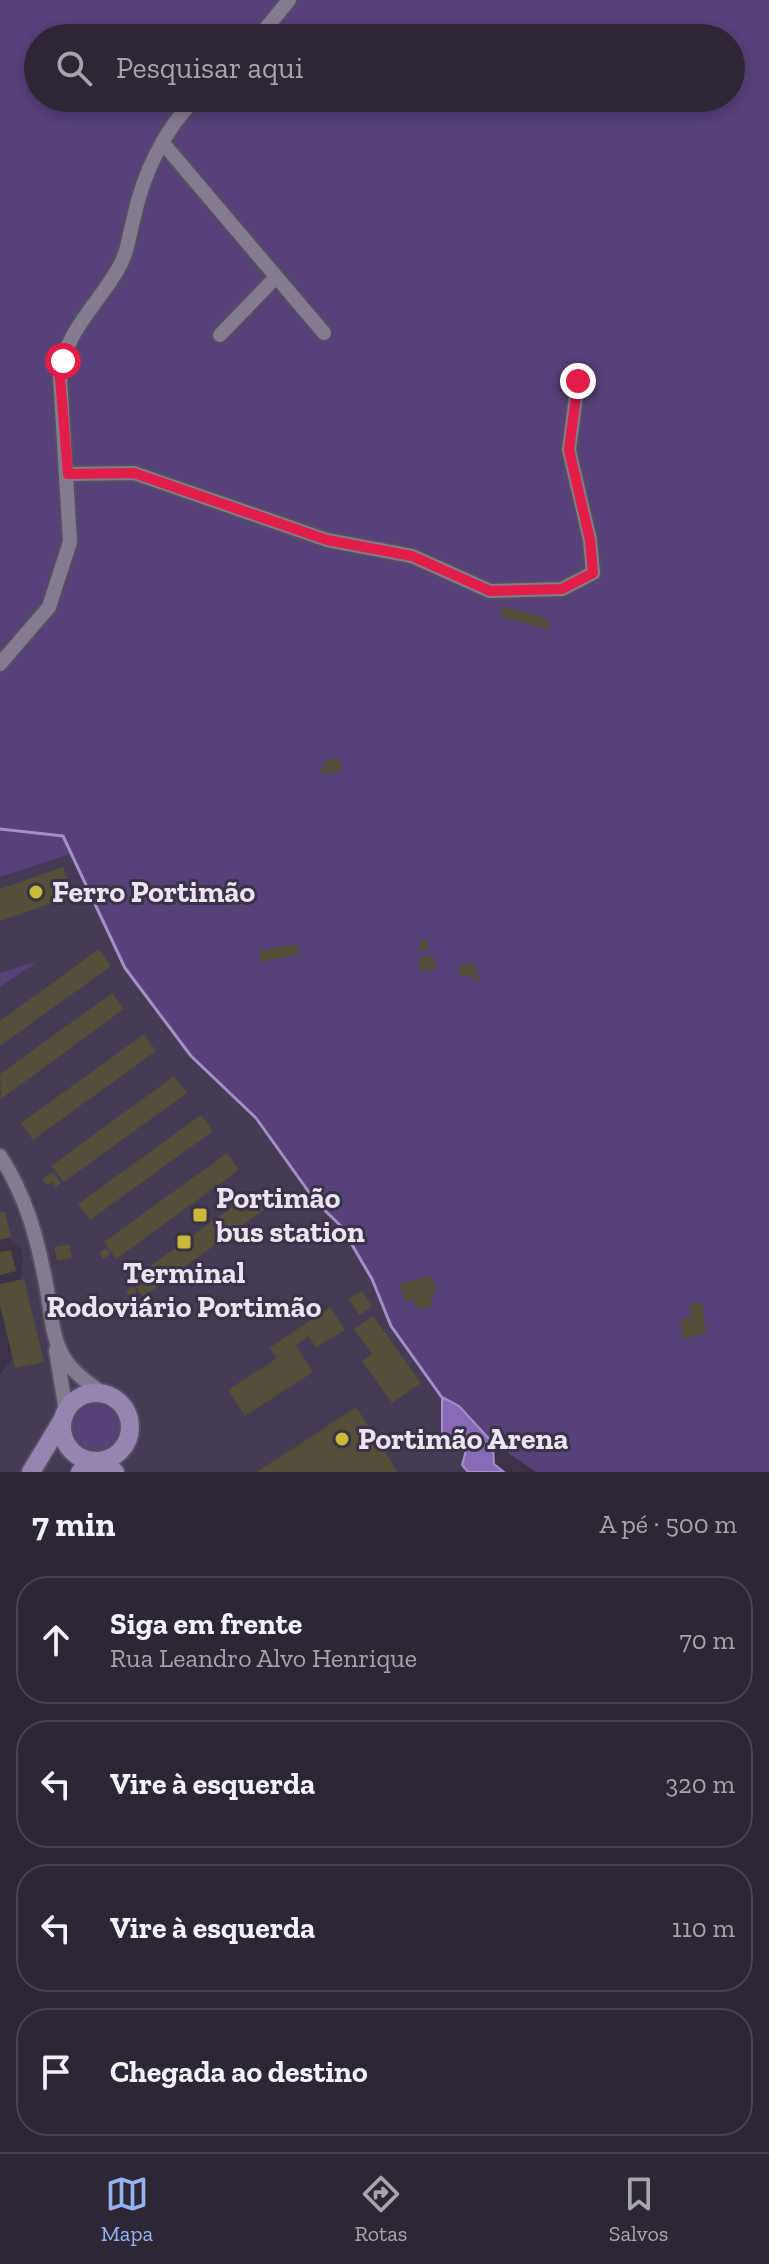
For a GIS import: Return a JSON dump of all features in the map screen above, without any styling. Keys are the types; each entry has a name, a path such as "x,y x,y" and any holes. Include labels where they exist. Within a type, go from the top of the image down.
{"main road":[{"path":"31,1472 65,1415 82,1396 104,1394 125,1409 130,1421 126,1472"},
{"path":"65,1415 63,1434 69,1448 87,1466 115,1472"},
{"path":"87,1466 109,1458 126,1444"}],"street":[{"path":"269,24 289,0"},
{"path":"0,664 49,607 62,575 70,542 60,377 63,361 83,319 126,252 134,215 162,142 183,112"},
{"path":"162,142 324,333"},
{"path":"220,335 276,277"},
{"path":"68,474 134,473 327,540 412,556 490,591 562,589 593,573 590,540 569,450 578,381"},
{"path":"0,1156 20,1187 31,1216 54,1329 65,1415"},
{"path":"54,1329 65,1360 84,1381 104,1394"}],"shaded area":[{"path":"0,0 769,0 769,1472 536,1472 494,1443 494,1464 504,1472 468,1472 462,1465 468,1443 442,1436 442,1397 391,1326 372,1279 341,1226 316,1202 256,1118 191,1056 125,968 73,853 0,877"},
{"path":"72,853 125,968 191,1056 256,1118 316,1202 341,1226 372,1279 391,1326 442,1397 442,1436 468,1443 462,1465 468,1472 0,1472 0,1375 21,1347 22,1250 0,1231 0,877"},
{"path":"38,961 0,987 0,973"},
{"path":"442,1397 459,1406 493,1443 494,1464 504,1472 468,1472 462,1465 468,1443 442,1436"},
{"path":"96,1404 112,1411 119,1427 112,1443 96,1450 80,1443 73,1427 80,1411"}],"building":[{"path":"503,606 548,619 549,630 499,616"},
{"path":"338,758 343,770 322,775 320,768 326,766 323,761"},
{"name":"Ferro Portimão","path":"63,867 73,896 0,921 0,889"},
{"path":"427,940 428,949 419,952 420,941"},
{"path":"295,944 300,954 260,962 259,951"},
{"path":"99,949 111,966 0,1046 0,1021"},
{"path":"432,955 437,968 420,972 418,959"},
{"path":"474,963 480,980 476,982 473,975 461,977 459,965"},
{"path":"112,993 124,1009 1,1099 0,1074"},
{"path":"144,1034 156,1051 33,1140 21,1123"},
{"path":"174,1076 187,1093 64,1182 51,1166"},
{"path":"201,1115 213,1131 90,1220 78,1204"},
{"path":"227,1153 239,1170 116,1259 104,1242"},
{"path":"53,1172 61,1183 56,1187 52,1182 47,1185 42,1179"},
{"path":"254,1191 266,1208 143,1297 131,1280"},
{"path":"5,1211 11,1237 0,1240 0,1212"},
{"path":"69,1244 72,1258 57,1261 54,1247"},
{"path":"106,1248 111,1254 103,1259 99,1253"},
{"path":"11,1250 16,1271 0,1275 0,1252"},
{"path":"431,1276 437,1292 430,1295 433,1306 417,1309 413,1299 405,1301 399,1284"},
{"path":"24,1279 44,1362 15,1368 0,1305 0,1284"},
{"path":"133,1286 137,1292 130,1297 126,1291"},
{"path":"362,1291 372,1307 359,1315 349,1299"},
{"path":"690,1303 702,1303 706,1333 683,1339 680,1320 691,1318"},
{"path":"330,1307 345,1330 316,1347 308,1336 296,1346 313,1372 245,1416 228,1390 277,1358 269,1348"},
{"path":"373,1316 421,1383 392,1403 362,1361 372,1354 354,1329"},
{"name":"Portimão Arena","path":"356,1407 398,1472 257,1472"}],"waterway":[{"path":"0,829 63,836 125,968 191,1056 256,1118 316,1202 341,1226 372,1279 391,1326 443,1399"}],"place":[{"name":"Ferro Portimão","path":"36,892"},
{"name":"Portimão bus station","path":"200,1215"},
{"name":"Terminal Rodoviário Portimão","path":"184,1242"},
{"name":"Portimão Arena","path":"342,1439"}],"route":[{"path":"63,361 60,377 68,474 134,473 327,540 412,556 490,591 562,589 593,573 590,540 569,450 578,381"}]}
